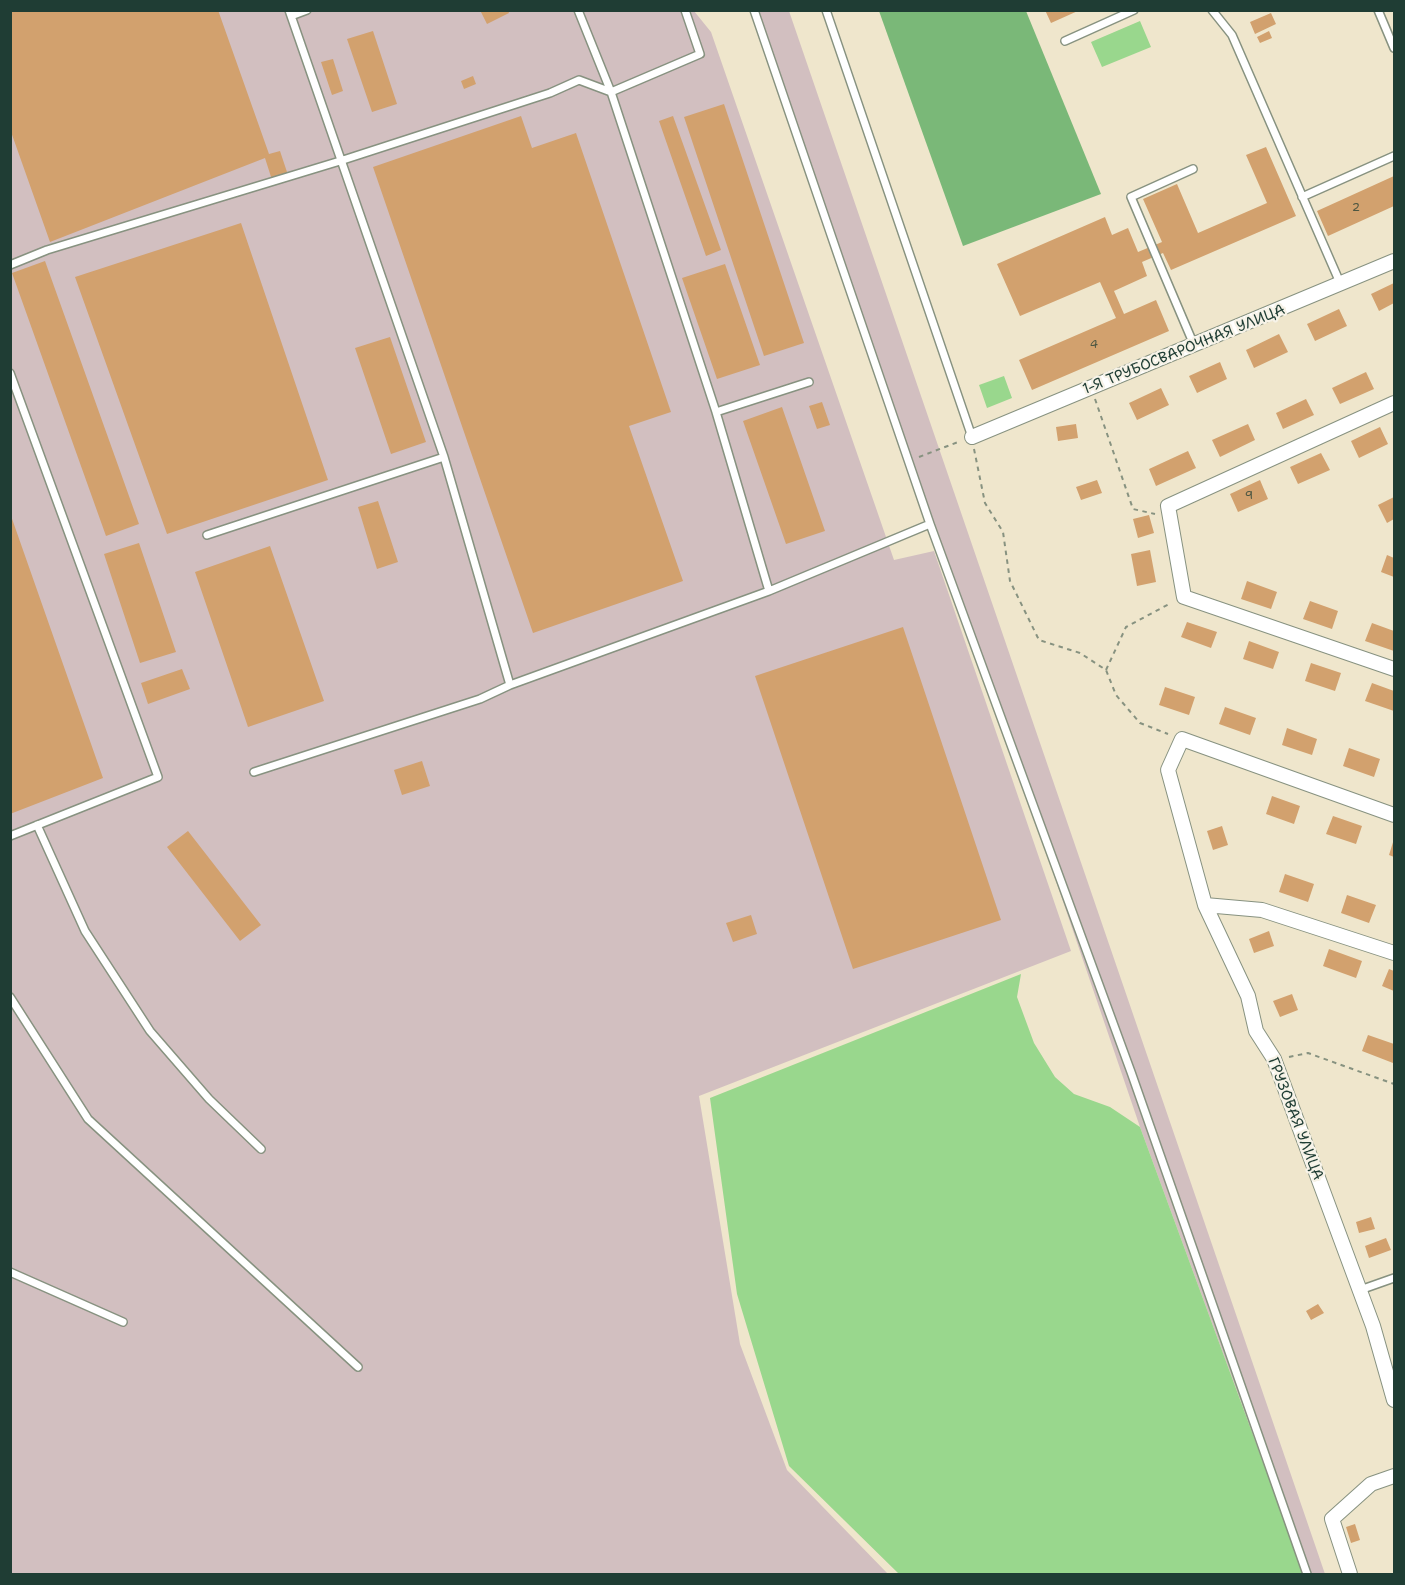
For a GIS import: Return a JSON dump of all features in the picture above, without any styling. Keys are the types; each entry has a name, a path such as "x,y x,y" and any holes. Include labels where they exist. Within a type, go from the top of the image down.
{"street":[{"name":"1-Я ТРУБОСВАРОЧНАЯ УЛИЦА","path":"972,437 1395,261"},
{"path":"1395,404 1169,511 1184,597 1395,669"},
{"path":"1182,739 1395,814"},
{"name":"ГРУЗОВАЯ УЛИЦА","path":"1182,739 1168,770 1205,905 1248,996 1257,1031 1274,1059 1360,1290 1395,1400"},
{"path":"1205,905 1262,910 1395,953"},
{"path":"1350,1575 1332,1519 1371,1484 1395,1476"}],"lane":[{"path":"307,10 290,13 444,458 510,685"},
{"path":"578,10 611,92 716,412 769,591"},
{"path":"10,265 47,250 340,161 550,93 579,80 611,92 700,54 685,10"},
{"path":"754,10 930,524 1131,1072 1307,1575"},
{"path":"826,10 972,437"},
{"path":"1065,41 1134,10"},
{"path":"1212,10 1232,35 1341,285"},
{"path":"1378,10 1395,48"},
{"path":"1302,197 1395,156"},
{"path":"1193,170 1131,196 1194,346"},
{"path":"10,373 158,777 10,836"},
{"path":"716,412 809,382"},
{"path":"207,535 444,458"},
{"path":"254,772 480,699 510,685 769,591 930,524"},
{"path":"37,825 85,931 150,1031 209,1099 261,1149"},
{"path":"10,997 88,1119 358,1367"},
{"path":"10,1272 123,1322"},
{"path":"1360,1290 1395,1278"}],"path":[{"path":"1092,388 1133,509 1169,511"},
{"path":"972,437 985,503 1003,532 1010,581 1039,640 1080,653 1106,670 1116,695 1140,723 1182,739"},
{"path":"909,461 953,444"},
{"path":"1106,670 1126,627 1184,597"},
{"path":"1274,1059 1308,1053 1395,1084"}],"shaded area":[{"path":"11,11 694,11 711,32 894,560 934,551 1071,951 699,1096 740,1344 787,1470 888,1574 11,1574"},
{"path":"759,11 789,11 1325,1574 1304,1574 1140,1127"}],"green space":[{"path":"879,11 1026,11 1101,194 963,246"},
{"path":"1140,21 1151,47 1102,67 1091,42"},
{"path":"1004,376 1012,398 987,408 979,385"},
{"path":"1021,974 1017,997 1034,1043 1055,1077 1074,1094 1110,1107 1140,1127 1304,1574 899,1574 789,1466 737,1294 710,1098"}],"building":[{"path":"10,10 218,10 269,154 280,151 288,175 272,180 265,158 50,242 10,129"},
{"path":"480,10 508,10 509,13 487,24"},
{"path":"1045,10 1080,10 1051,23"},
{"path":"1271,13 1276,24 1255,34 1250,22"},
{"path":"373,31 397,104 372,112 347,39"},
{"path":"1269,31 1272,38 1260,43 1257,37"},
{"path":"333,59 343,91 332,95 321,62"},
{"path":"473,76 476,84 464,89 461,81"},
{"path":"724,104 804,343 764,356 684,117"},
{"path":"521,116 532,148 576,133 671,412 629,426 683,581 533,633 373,167"},
{"path":"673,116 721,250 706,256 659,121"},
{"path":"1266,147 1296,216 1171,270 1163,253 1142,262 1147,276 1114,291 1124,314 1156,300 1169,331 1032,390 1019,360 1116,318 1100,282 1020,316 997,264 1105,217 1112,235 1128,228 1138,252 1162,242 1143,199 1177,184 1198,233 1267,203 1246,155"},
{"path":"1394,176 1394,206 1328,236 1317,211"},
{"path":"241,223 328,480 167,534 75,277"},
{"path":"45,261 139,524 106,536 12,273"},
{"path":"725,264 760,365 717,379 682,278"},
{"path":"1394,283 1394,303 1379,311 1371,294"},
{"path":"1339,309 1347,326 1315,341 1307,324"},
{"path":"1279,334 1288,352 1254,368 1246,350"},
{"path":"390,337 426,442 391,454 355,348"},
{"path":"1220,362 1227,379 1197,393 1189,376"},
{"path":"1366,372 1374,389 1340,404 1332,388"},
{"path":"1161,388 1169,405 1137,420 1129,403"},
{"path":"1306,399 1314,415 1283,429 1276,413"},
{"path":"822,402 830,425 817,429 809,406"},
{"path":"782,407 825,531 786,544 743,421"},
{"path":"1076,424 1078,438 1058,441 1056,427"},
{"path":"1248,424 1255,440 1220,457 1212,440"},
{"path":"1380,427 1388,444 1359,458 1351,441"},
{"path":"1188,451 1196,468 1156,486 1149,469"},
{"path":"1321,453 1330,470 1298,484 1290,467"},
{"path":"1097,480 1102,493 1081,500 1076,487"},
{"path":"1260,480 1268,499 1238,512 1230,494"},
{"path":"1394,497 1394,519 1387,523 1378,505"},
{"path":"378,501 398,562 377,569 358,507"},
{"path":"10,513 103,778 10,814"},
{"path":"1149,515 1154,533 1138,538 1133,519"},
{"path":"139,543 176,652 140,663 104,554"},
{"path":"270,546 324,701 248,727 195,572"},
{"path":"1150,550 1156,582 1137,586 1131,554"},
{"path":"1387,555 1394,558 1394,577 1381,572"},
{"path":"1247,581 1277,592 1271,609 1241,599"},
{"path":"1310,601 1338,611 1332,629 1303,619"},
{"path":"1187,622 1217,632 1211,648 1181,637"},
{"path":"1372,623 1394,631 1394,651 1365,641"},
{"path":"903,627 1001,920 853,969 755,676"},
{"path":"1249,641 1279,652 1273,669 1243,659"},
{"path":"1311,663 1341,673 1335,691 1305,681"},
{"path":"182,669 190,689 148,704 141,683"},
{"path":"1372,683 1394,691 1394,711 1365,701"},
{"path":"1165,687 1195,697 1189,715 1159,705"},
{"path":"1225,707 1256,718 1250,735 1219,724"},
{"path":"1287,728 1317,739 1312,755 1282,745"},
{"path":"1349,748 1380,759 1374,777 1343,766"},
{"path":"422,761 430,786 402,795 394,770"},
{"path":"1272,796 1300,806 1294,824 1266,814"},
{"path":"1333,816 1362,826 1356,844 1326,834"},
{"path":"1222,826 1228,845 1213,850 1207,831"},
{"path":"188,831 261,925 240,941 167,847"},
{"path":"1394,839 1394,857 1389,855"},
{"path":"1285,874 1314,884 1308,902 1279,892"},
{"path":"1347,895 1376,905 1369,923 1341,913"},
{"path":"751,915 757,934 733,942 726,923"},
{"path":"1269,931 1274,946 1254,953 1249,939"},
{"path":"1329,949 1362,961 1356,978 1323,966"},
{"path":"1389,969 1394,971 1394,991 1382,986"},
{"path":"1292,994 1298,1010 1280,1017 1273,1001"},
{"path":"1368,1035 1394,1044 1393,1063 1362,1051"},
{"path":"1371,1217 1375,1229 1359,1233 1356,1222"},
{"path":"1386,1238 1391,1250 1369,1258 1365,1246"},
{"path":"1318,1304 1324,1313 1311,1320 1306,1311"},
{"path":"1355,1524 1360,1540 1351,1543 1346,1527"}]}
